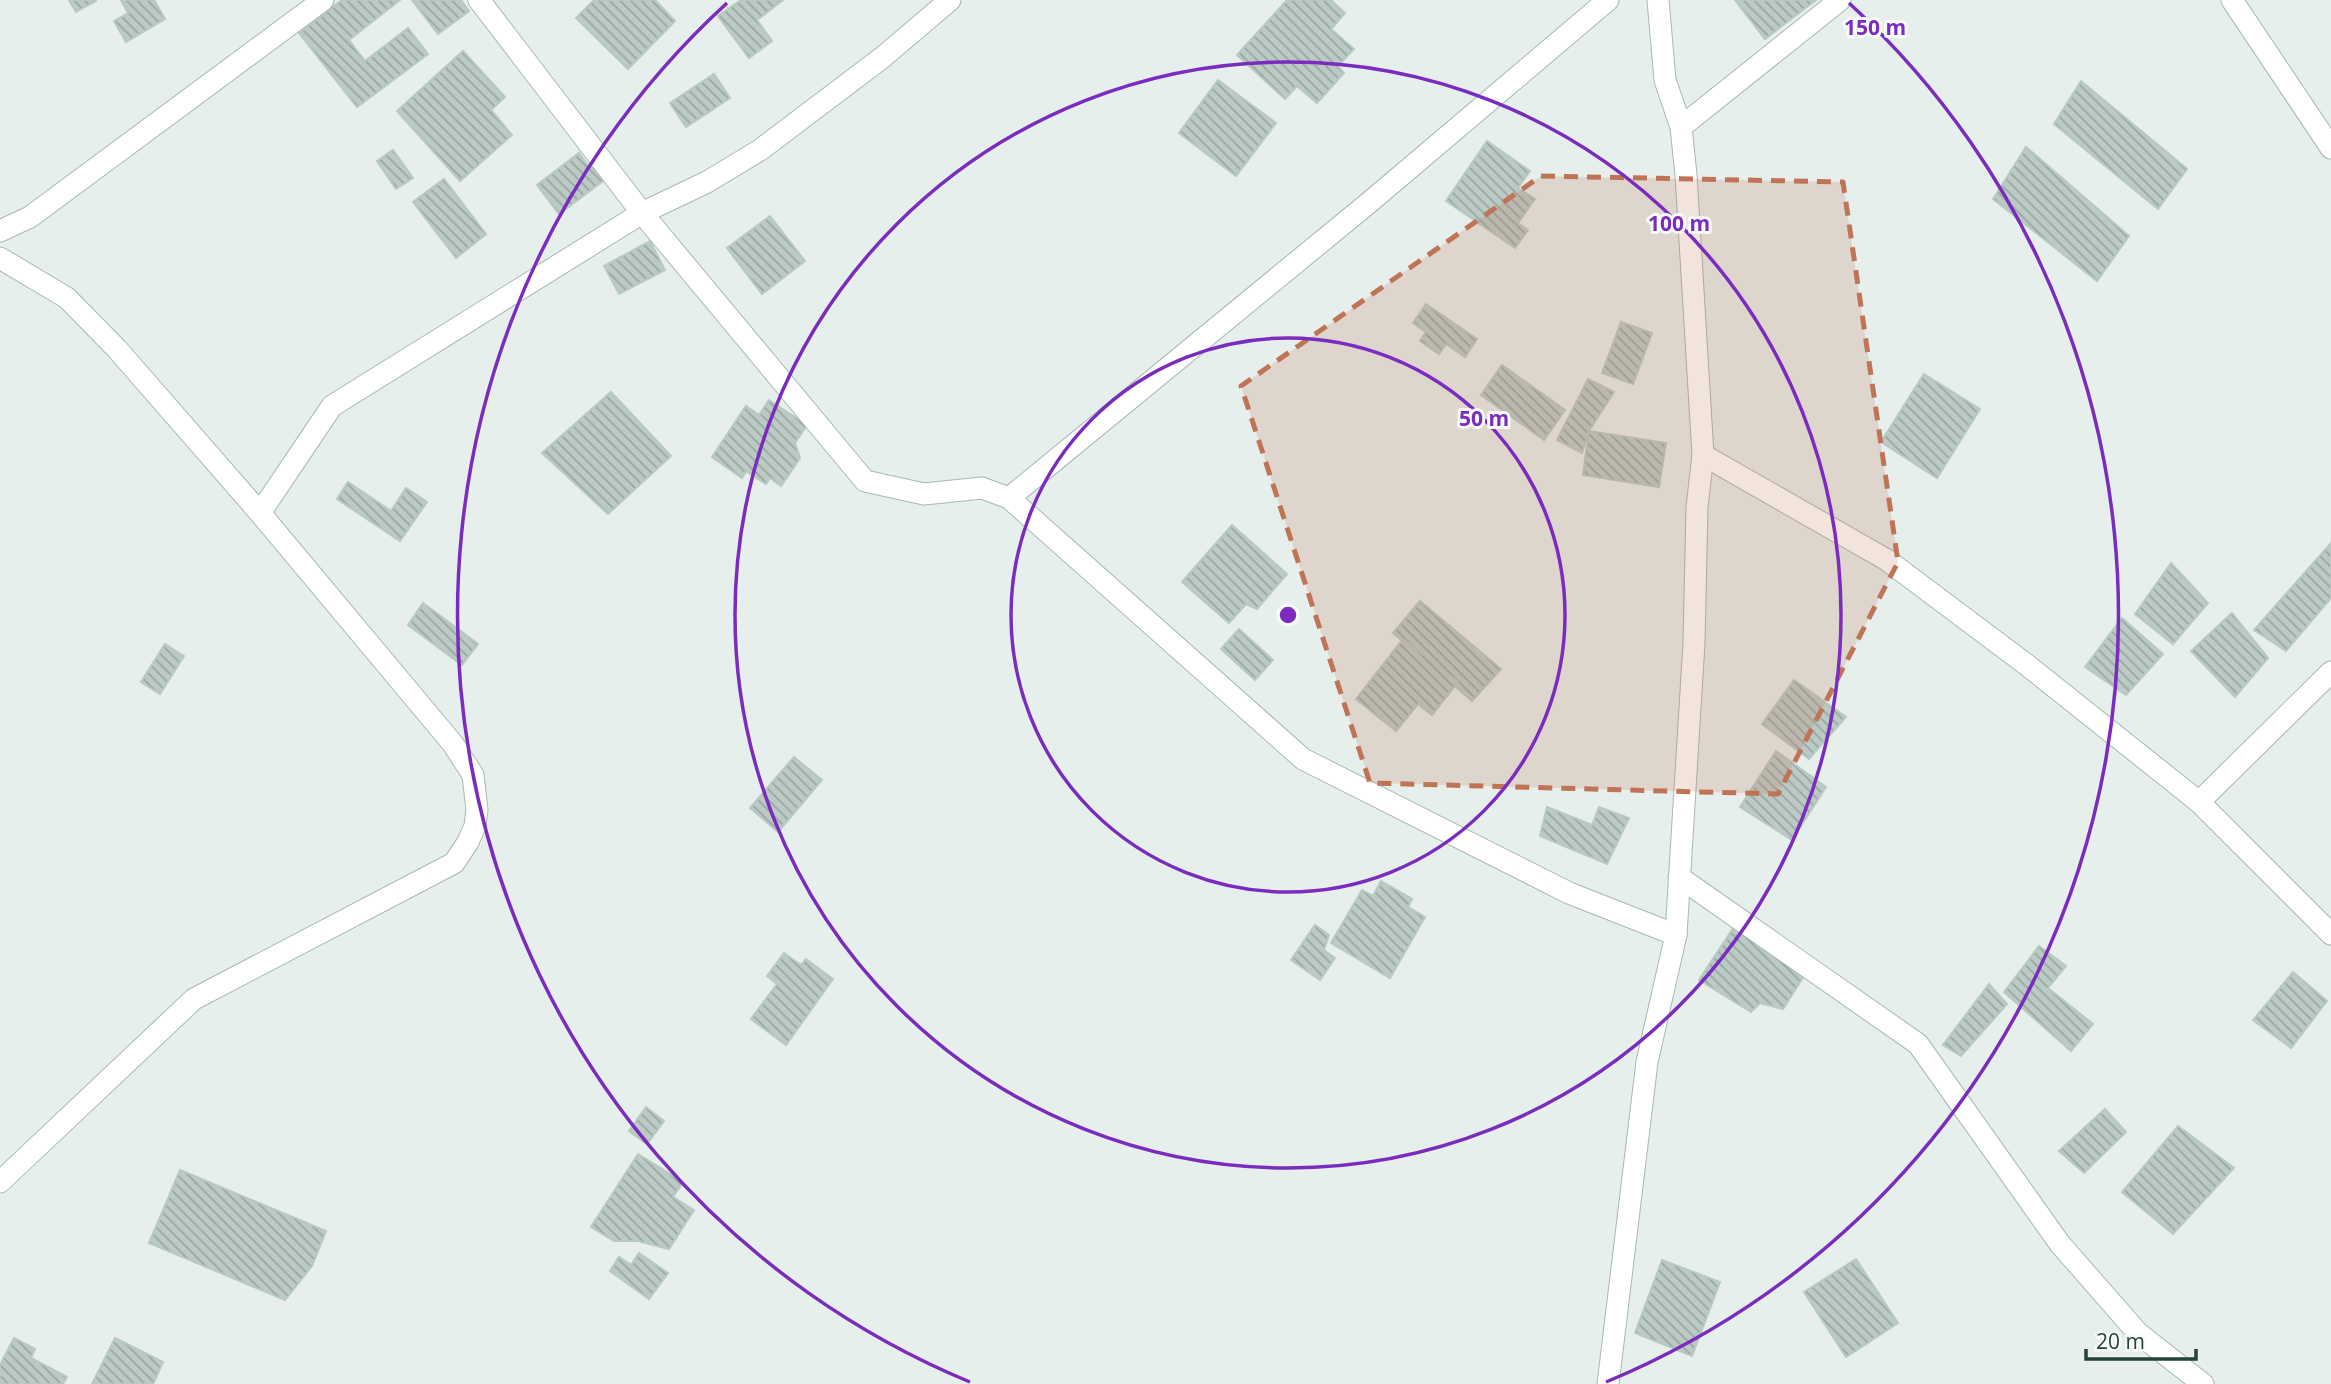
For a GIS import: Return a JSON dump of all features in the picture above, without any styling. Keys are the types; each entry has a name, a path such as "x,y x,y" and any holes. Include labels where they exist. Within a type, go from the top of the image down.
{"street":[{"path":"0,231 30,216 323,0"},
{"path":"479,0 642,213 865,481 925,494 982,488 1009,498 1303,759 1569,893 1676,935"},
{"path":"260,513 332,406 642,213 707,182 760,149 883,57 950,0"},
{"path":"1009,498 1371,201 1608,0"},
{"path":"1608,1384 1647,1062 1676,935 1695,643 1697,507 1703,455 1686,175 1681,127 1665,80 1658,0"},
{"path":"1681,127 1840,0"},
{"path":"2232,0 2331,148"},
{"path":"0,258 66,298 117,349 260,513 453,744 473,775 477,810 475,825 468,842 454,863 194,999 0,1182"},
{"path":"1703,455 1887,560 2037,674 2199,802 2331,934"},
{"path":"2199,802 2331,673"},
{"path":"1679,877 1918,1044 2060,1244 2138,1333 2203,1384"}],"highlighted area":[{"path":"1541,176 1843,182 1898,562 1778,794 1370,783 1241,386"}],"building":[{"path":"69,0 96,0 96,1 76,12"},
{"path":"121,0 154,0 165,19 126,42 114,21 128,13"},
{"path":"342,0 400,0 349,40 365,61 408,28 428,54 357,107 299,33"},
{"path":"412,0 461,0 469,11 438,34"},
{"path":"594,0 655,0 675,21 628,69 576,18"},
{"path":"741,0 783,0 757,20 772,41 749,58 718,16"},
{"path":"1287,0 1331,0 1345,13 1331,29 1354,49 1338,66 1344,73 1317,103 1297,86 1285,99 1237,55"},
{"path":"1735,0 1816,0 1765,39"},
{"path":"463,51 505,97 491,110 512,135 460,181 397,111"},
{"path":"714,74 730,98 686,127 670,103"},
{"path":"1218,80 1276,123 1236,176 1179,133"},
{"path":"2081,81 2187,169 2158,209 2054,124"},
{"path":"1487,141 1530,171 1518,188 1535,199 1518,223 1528,230 1515,248 1446,201"},
{"path":"2026,147 2129,236 2097,281 1993,199"},
{"path":"393,150 413,178 396,189 377,161"},
{"path":"579,153 589,167 603,156 615,172 559,214 537,185"},
{"path":"444,179 486,234 456,258 413,202"},
{"path":"770,216 805,261 762,294 727,248"},
{"path":"650,241 665,270 619,294 604,266"},
{"path":"1426,304 1477,339 1465,357 1446,344 1439,354 1420,341 1426,332 1413,323"},
{"path":"1621,322 1652,333 1633,384 1602,373"},
{"path":"1502,365 1565,410 1544,440 1481,395"},
{"path":"1924,374 1980,409 1937,478 1881,442"},
{"path":"1588,379 1614,392 1589,431 1582,453 1557,440"},
{"path":"611,392 671,456 608,514 542,453"},
{"path":"769,400 807,425 795,443 800,458 781,486 770,478 766,484 746,471 742,478 712,457 746,406 759,415"},
{"path":"1589,431 1666,443 1659,487 1583,475"},
{"path":"348,482 391,511 406,488 427,502 400,541 337,499"},
{"path":"1232,525 1287,574 1257,609 1246,604 1229,623 1182,582"},
{"path":"2331,543 2331,598 2286,651 2254,630"},
{"path":"2171,563 2208,603 2173,644 2135,614"},
{"path":"1420,601 1501,669 1472,701 1393,633"},
{"path":"423,603 478,644 462,665 408,625"},
{"path":"2232,613 2268,658 2235,697 2191,651"},
{"path":"2122,618 2163,654 2126,695 2085,667"},
{"path":"1239,629 1273,660 1255,680 1221,649"},
{"path":"1403,639 1458,682 1432,715 1418,704 1396,731 1356,699"},
{"path":"165,644 184,656 160,694 141,682"},
{"path":"1794,680 1846,717 1809,759 1762,724"},
{"path":"1776,751 1826,787 1792,840 1740,807"},
{"path":"794,757 822,780 778,832 750,808"},
{"path":"1547,807 1592,825 1599,807 1629,818 1607,864 1540,836"},
{"path":"1381,881 1412,899 1408,907 1425,917 1390,978 1331,943 1362,890 1373,896"},
{"path":"1736,924 1807,971 1783,1009 1760,1003 1751,1012 1699,980"},
{"path":"1315,925 1329,935 1324,950 1335,958 1320,980 1291,960"},
{"path":"2039,946 2066,966 2048,988 2093,1024 2071,1051 2004,992"},
{"path":"784,953 801,965 806,959 833,979 786,1045 751,1019 777,984 767,976"},
{"path":"2293,972 2327,1001 2291,1048 2253,1020"},
{"path":"1989,984 2007,1004 1961,1056 1943,1045"},
{"path":"646,1107 664,1121 647,1144 629,1131"},
{"path":"2105,1109 2126,1132 2084,1173 2059,1151"},
{"path":"2178,1126 2234,1168 2173,1234 2122,1192"},
{"path":"638,1154 683,1182 673,1197 694,1210 669,1249 638,1241 614,1241 591,1227"},
{"path":"180,1170 326,1231 312,1266 285,1300 149,1243"},
{"path":"639,1253 668,1273 649,1299 610,1271 619,1257 631,1265"},
{"path":"1856,1259 1898,1323 1846,1357 1804,1292"},
{"path":"1662,1260 1720,1282 1692,1356 1635,1333"},
{"path":"14,1338 35,1349 31,1358 67,1377 63,1384 0,1384 0,1365"},
{"path":"115,1338 163,1362 153,1384 92,1384"}]}
